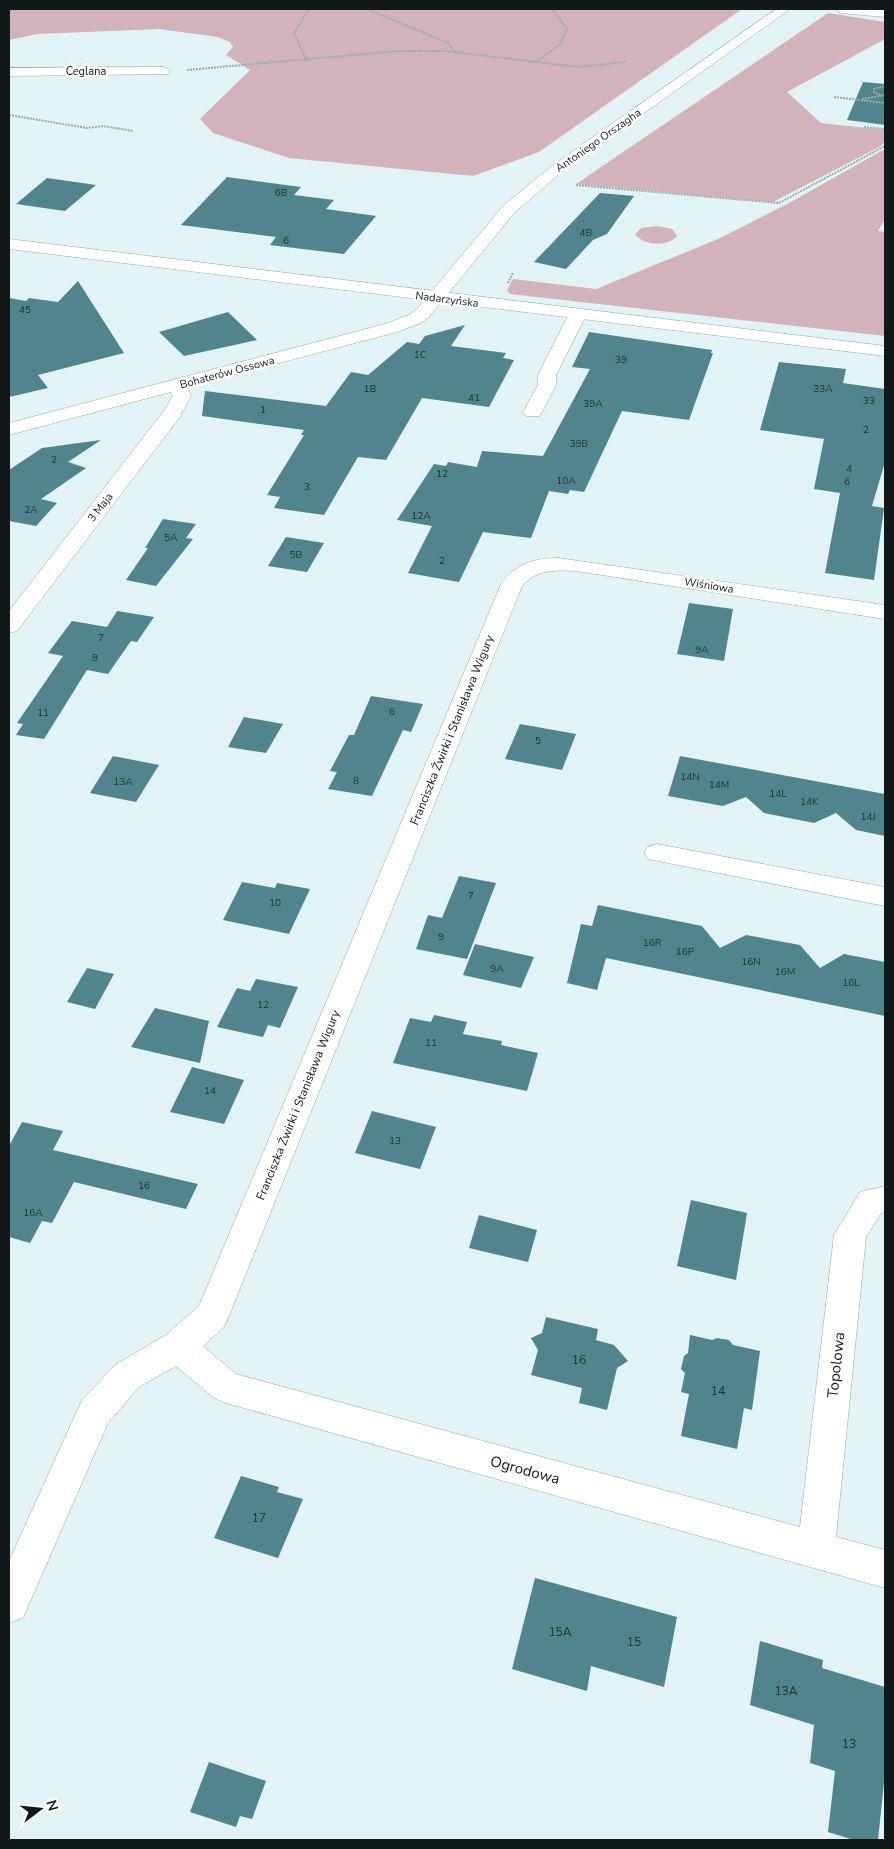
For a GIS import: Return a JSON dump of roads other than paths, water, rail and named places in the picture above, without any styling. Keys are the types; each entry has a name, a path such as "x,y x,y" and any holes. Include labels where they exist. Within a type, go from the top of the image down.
{"street":[{"name":"Antoniego Orszagha","path":"437,298 487,234 526,194 558,168 784,9"},
{"path":"841,9 885,13"},
{"name":"Ceglana","path":"9,72 164,71"},
{"name":"Nadarzyńska","path":"9,244 437,298 885,351"},
{"name":"Bohaterów Ossowa","path":"9,430 404,324 423,313 437,298"},
{"path":"533,412 547,385 547,375 578,314"},
{"name":"3 Maja","path":"9,626 172,414 182,396 178,385"},
{"name":"Wiśniowa","path":"533,566 551,563 576,565 885,612"},
{"name":"Franciszka Żwirki i Stanisława Wigury","path":"9,1604 95,1412 127,1376 178,1346 212,1316 512,584 519,574 533,566"},
{"path":"657,853 885,897"},
{"name":"Topolowa","path":"816,1550 850,1235 871,1201 885,1199"},
{"name":"Ogrodowa","path":"178,1346 226,1387 885,1569"}]}
